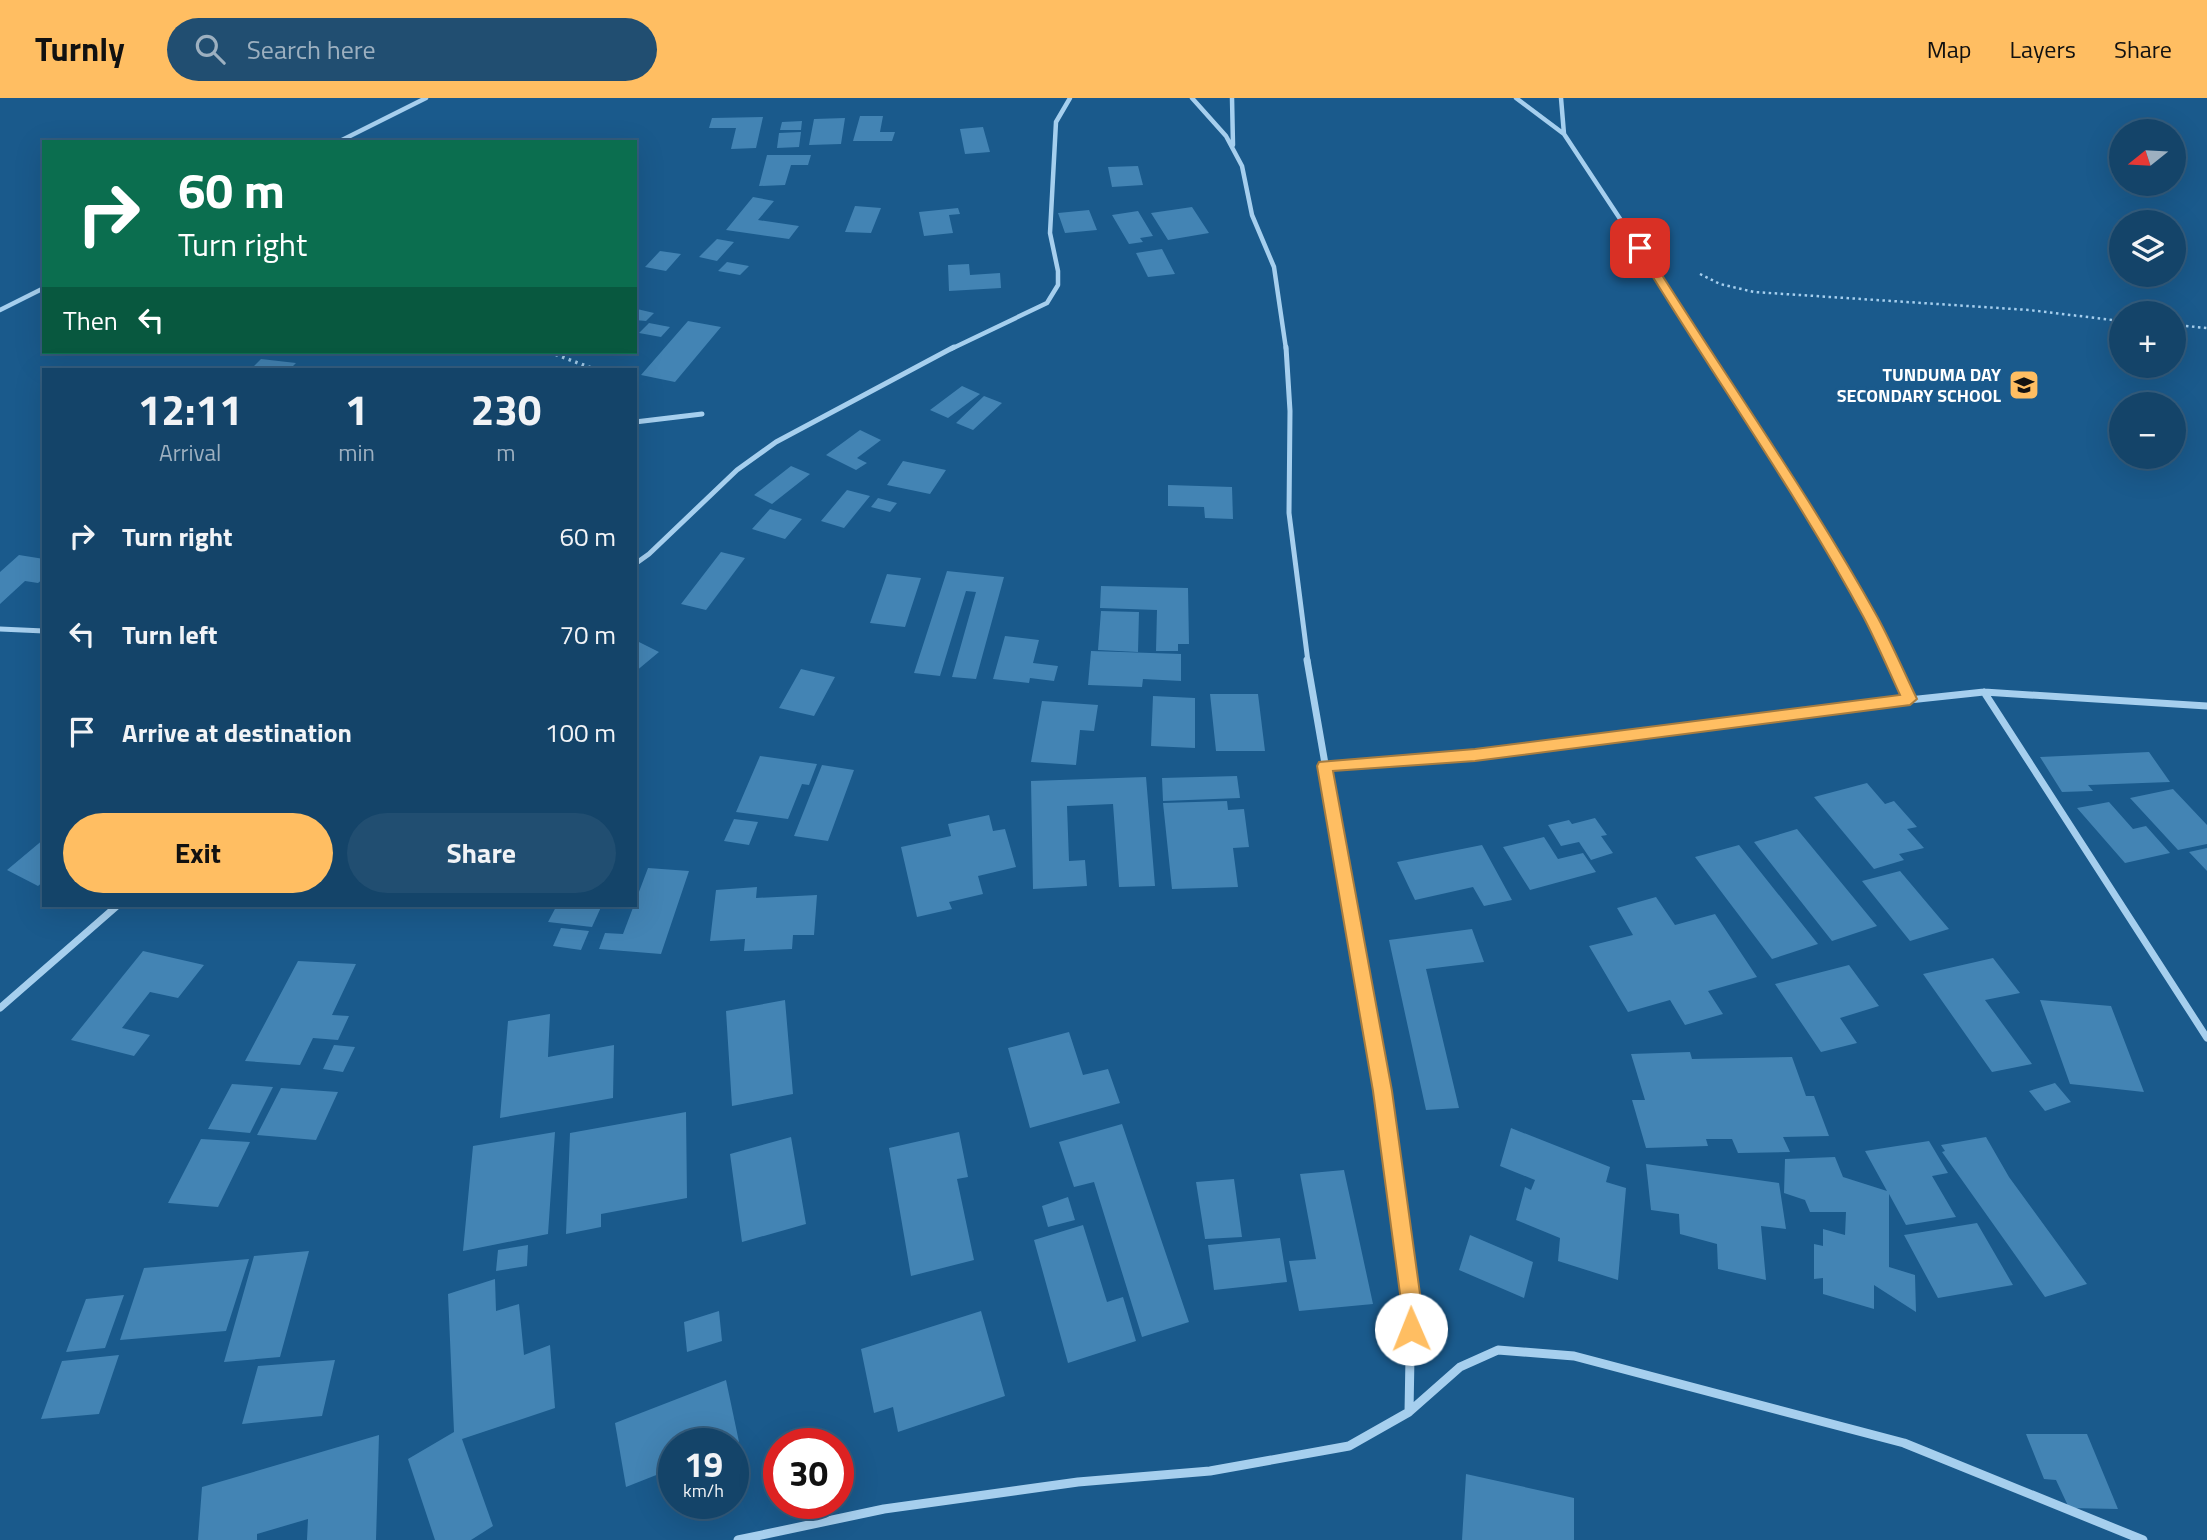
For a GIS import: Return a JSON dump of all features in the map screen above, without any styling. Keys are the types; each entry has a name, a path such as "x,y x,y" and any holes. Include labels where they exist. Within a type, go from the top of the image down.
{"street":[{"path":"342,140 426,98"},
{"path":"637,562 737,470 776,442 917,365 1047,303 1058,285 1058,271 1050,233 1056,122 1070,98"},
{"path":"1192,98 1226,136 1242,166 1252,215 1275,267 1284,328 1290,411 1289,513 1302,629 1382,1091 1411,1301 1409,1412"},
{"path":"1232,98 1233,149"},
{"path":"1516,98 1564,134 1729,384 1872,619 1910,699"},
{"path":"1562,98 1564,134"},
{"path":"0,310 42,289"},
{"path":"637,422 702,414"},
{"path":"0,629 42,631"},
{"path":"1324,766 1475,755 1910,699 1984,692 2207,706"},
{"path":"1984,692 2207,1038"},
{"path":"0,1008 116,907"},
{"path":"738,1540 884,1509 1078,1482 1210,1471 1349,1446 1409,1412 1460,1367 1498,1350 1574,1356 1904,1443 2143,1540"}],"path":[{"path":"1697,273 1720,284 1754,292 2029,310 2109,320"},
{"path":"2186,326 2207,328"},
{"path":"554,354 591,368"}],"building":[{"path":"860,116 883,116 880,132 895,132 892,141 853,141"},
{"path":"763,117 756,148 731,149 736,128 709,128 712,118"},
{"path":"845,118 841,144 809,145 814,119"},
{"path":"802,121 801,130 780,130 782,122"},
{"path":"983,127 990,152 965,154 960,129"},
{"path":"801,132 799,147 777,148 779,133"},
{"path":"767,155 811,155 808,165 791,165 785,185 759,186"},
{"path":"1138,166 1143,185 1112,187 1108,167"},
{"path":"753,197 774,201 758,220 799,226 789,239 726,230"},
{"path":"855,206 881,208 871,233 845,232"},
{"path":"1192,207 1209,233 1168,240 1151,213"},
{"path":"958,208 960,214 949,215 953,233 924,236 919,212"},
{"path":"1089,210 1097,230 1065,233 1058,213"},
{"path":"1138,211 1153,236 1140,238 1143,242 1129,244 1112,215"},
{"path":"717,239 734,242 717,261 699,257"},
{"path":"1162,249 1175,274 1148,277 1136,253"},
{"path":"660,251 681,254 666,271 645,267"},
{"path":"727,262 749,266 740,275 718,271"},
{"path":"969,264 970,275 1000,273 1001,288 949,291 948,265"},
{"path":"637,309 654,313 646,321 637,320"},
{"path":"688,321 721,327 675,382 641,375"},
{"path":"649,323 670,327 661,337 639,333"},
{"path":"261,359 296,363 291,368 252,368"},
{"path":"962,386 980,394 948,418 930,410"},
{"path":"984,396 1002,403 973,430 956,423"},
{"path":"860,430 881,440 857,458 867,463 856,470 826,455"},
{"path":"903,461 946,470 930,494 887,485"},
{"path":"791,466 810,474 772,504 754,495"},
{"path":"1168,485 1232,487 1233,519 1205,518 1204,507 1168,506"},
{"path":"847,490 870,496 844,528 821,521"},
{"path":"878,498 897,503 890,512 871,507"},
{"path":"770,509 802,519 785,539 752,529"},
{"path":"721,552 745,558 706,610 681,604"},
{"path":"19,555 42,559 42,580 38,583 25,581 0,604 0,572"},
{"path":"947,571 1004,577 976,679 952,677 976,592 966,591 940,676 914,673"},
{"path":"887,574 921,578 905,627 870,623"},
{"path":"1101,586 1188,588 1189,644 1178,644 1178,651 1156,651 1157,610 1100,608"},
{"path":"1101,611 1139,612 1138,652 1098,650"},
{"path":"1005,636 1039,640 1033,663 1058,666 1054,681 1030,678 1029,683 993,679"},
{"path":"637,643 659,652 637,670"},
{"path":"1091,651 1181,654 1181,681 1143,679 1142,687 1088,685"},
{"path":"801,669 835,677 814,716 779,708"},
{"path":"1210,694 1258,694 1265,751 1216,751"},
{"path":"1153,696 1195,698 1195,748 1151,746"},
{"path":"1042,701 1098,705 1094,731 1080,730 1076,765 1031,762"},
{"path":"2149,752 2170,782 2088,785 2093,791 2062,792 2040,757"},
{"path":"760,756 817,764 809,785 802,784 788,819 736,812"},
{"path":"822,765 854,770 828,841 794,836"},
{"path":"1237,776 1240,798 1163,801 1162,778"},
{"path":"1146,777 1155,886 1119,887 1113,804 1067,806 1069,861 1085,860 1087,886 1033,889 1031,781"},
{"path":"1867,783 1885,804 1894,801 1917,827 1907,829 1924,848 1899,854 1904,860 1874,869 1814,797"},
{"path":"2173,789 2207,825 2207,844 2178,850 2130,798"},
{"path":"1227,801 1228,810 1244,809 1249,847 1233,848 1238,887 1172,889 1163,803"},
{"path":"2109,802 2133,829 2146,826 2170,853 2125,863 2077,808"},
{"path":"989,815 993,831 1005,829 1016,867 978,876 983,894 949,902 952,909 917,917 901,847 951,836 948,824"},
{"path":"1595,818 1607,835 1601,836 1613,853 1591,860 1579,842 1561,846 1548,825 1569,820 1572,824"},
{"path":"734,819 758,822 749,845 724,841"},
{"path":"1797,829 1877,926 1832,941 1754,842"},
{"path":"1544,837 1558,859 1583,853 1596,872 1530,890 1503,847"},
{"path":"42,841 42,883 38,886 7,870"},
{"path":"1482,845 1512,900 1484,906 1473,887 1415,900 1397,862"},
{"path":"1739,845 1818,944 1772,959 1695,857"},
{"path":"2207,848 2207,871 2189,852"},
{"path":"648,868 689,871 661,954 599,949 605,933 623,934 633,907 637,907 637,897"},
{"path":"1900,871 1949,929 1910,941 1862,881"},
{"path":"757,887 756,898 817,895 814,935 793,935 792,949 744,951 745,939 710,941 716,890"},
{"path":"1656,897 1675,925 1715,914 1757,977 1708,991 1723,1014 1685,1025 1670,1000 1628,1012 1589,946 1633,935 1617,908"},
{"path":"556,907 601,907 592,927 548,922"},
{"path":"561,928 589,931 581,950 553,946"},
{"path":"1472,929 1484,962 1426,969 1459,1108 1426,1110 1389,940"},
{"path":"143,951 204,965 178,998 150,992 122,1028 150,1035 134,1056 71,1040"},
{"path":"1993,958 2020,993 1985,1000 2032,1064 1992,1072 1923,974"},
{"path":"298,961 356,964 332,1015 349,1016 338,1040 313,1038 300,1065 245,1061"},
{"path":"1849,965 1879,1006 1840,1018 1857,1043 1821,1052 1775,984"},
{"path":"785,1000 793,1094 732,1106 726,1011"},
{"path":"2040,1000 2111,1006 2144,1092 2070,1084"},
{"path":"550,1014 548,1057 614,1045 613,1098 500,1118 508,1021"},
{"path":"1069,1032 1083,1075 1108,1069 1120,1103 1030,1128 1008,1048"},
{"path":"334,1045 355,1047 343,1072 323,1069"},
{"path":"1690,1052 1692,1059 1792,1057 1806,1096 1814,1096 1829,1136 1783,1137 1790,1152 1738,1153 1732,1139 1706,1139 1708,1146 1646,1148 1632,1100 1645,1100 1631,1054"},
{"path":"2055,1083 2071,1102 2045,1111 2029,1091"},
{"path":"232,1084 273,1087 250,1133 208,1129"},
{"path":"281,1088 338,1092 316,1140 257,1135"},
{"path":"686,1112 687,1198 601,1214 601,1227 566,1234 570,1133"},
{"path":"1122,1124 1189,1322 1142,1337 1094,1182 1074,1187 1059,1142"},
{"path":"1511,1128 1610,1167 1606,1182 1626,1188 1618,1280 1558,1261 1560,1238 1516,1220 1525,1187 1531,1190 1535,1180 1500,1166"},
{"path":"555,1132 548,1234 463,1251 473,1146"},
{"path":"959,1132 968,1177 957,1179 974,1260 911,1276 889,1148"},
{"path":"791,1137 806,1224 742,1242 730,1154"},
{"path":"1986,1137 2009,1177 2087,1284 2045,1297 1942,1152 1945,1151 1941,1145"},
{"path":"201,1139 250,1142 218,1207 168,1203"},
{"path":"1929,1141 1948,1173 1932,1176 1956,1217 1906,1225 1889,1194 1889,1267 1915,1275 1916,1312 1874,1285 1874,1309 1823,1294 1823,1278 1814,1279 1814,1244 1823,1246 1823,1229 1845,1235 1846,1212 1810,1212 1805,1200 1784,1193 1785,1159 1835,1157 1843,1177 1887,1191 1865,1151"},
{"path":"1646,1164 1779,1183 1786,1229 1761,1226 1766,1280 1718,1269 1717,1244 1680,1234 1679,1214 1651,1210"},
{"path":"1344,1170 1373,1304 1299,1311 1289,1261 1316,1259 1300,1174"},
{"path":"1234,1179 1242,1237 1205,1239 1196,1182"},
{"path":"1068,1197 1075,1220 1048,1227 1042,1206"},
{"path":"1977,1223 2013,1285 1938,1298 1904,1235"},
{"path":"1083,1225 1107,1302 1123,1297 1136,1341 1068,1363 1034,1240"},
{"path":"1470,1235 1533,1262 1524,1298 1459,1270"},
{"path":"1280,1238 1287,1282 1214,1290 1208,1245"},
{"path":"528,1245 527,1266 496,1271 498,1250"},
{"path":"309,1251 280,1357 224,1362 254,1256"},
{"path":"249,1259 226,1331 120,1340 144,1268"},
{"path":"495,1279 496,1311 519,1304 524,1355 550,1345 555,1408 462,1439 493,1526 471,1540 435,1540 408,1459 454,1432 448,1294"},
{"path":"124,1295 105,1348 66,1352 86,1299"},
{"path":"719,1311 722,1341 687,1352 684,1322"},
{"path":"981,1311 1005,1396 898,1432 893,1407 874,1413 861,1349"},
{"path":"119,1355 99,1414 41,1419 62,1361"},
{"path":"335,1360 322,1416 242,1424 258,1366"},
{"path":"726,1380 736,1428 658,1428 658,1474 626,1487 615,1423"},
{"path":"2026,1434 2087,1434 2118,1509 2069,1508 2056,1480 2044,1479"},
{"path":"379,1435 376,1540 307,1540 308,1519 257,1534 257,1540 198,1540 202,1487"},
{"path":"1466,1474 1574,1498 1574,1540 1462,1540"}],"place":[{"name":"TUNDUMA DAY SECONDARY SCHOOL","path":"2024,385"}],"route":[{"path":"1411,1329 1411,1301 1382,1091 1324,766 1475,755 1910,699 1872,619 1824,537 1640,248"}]}
